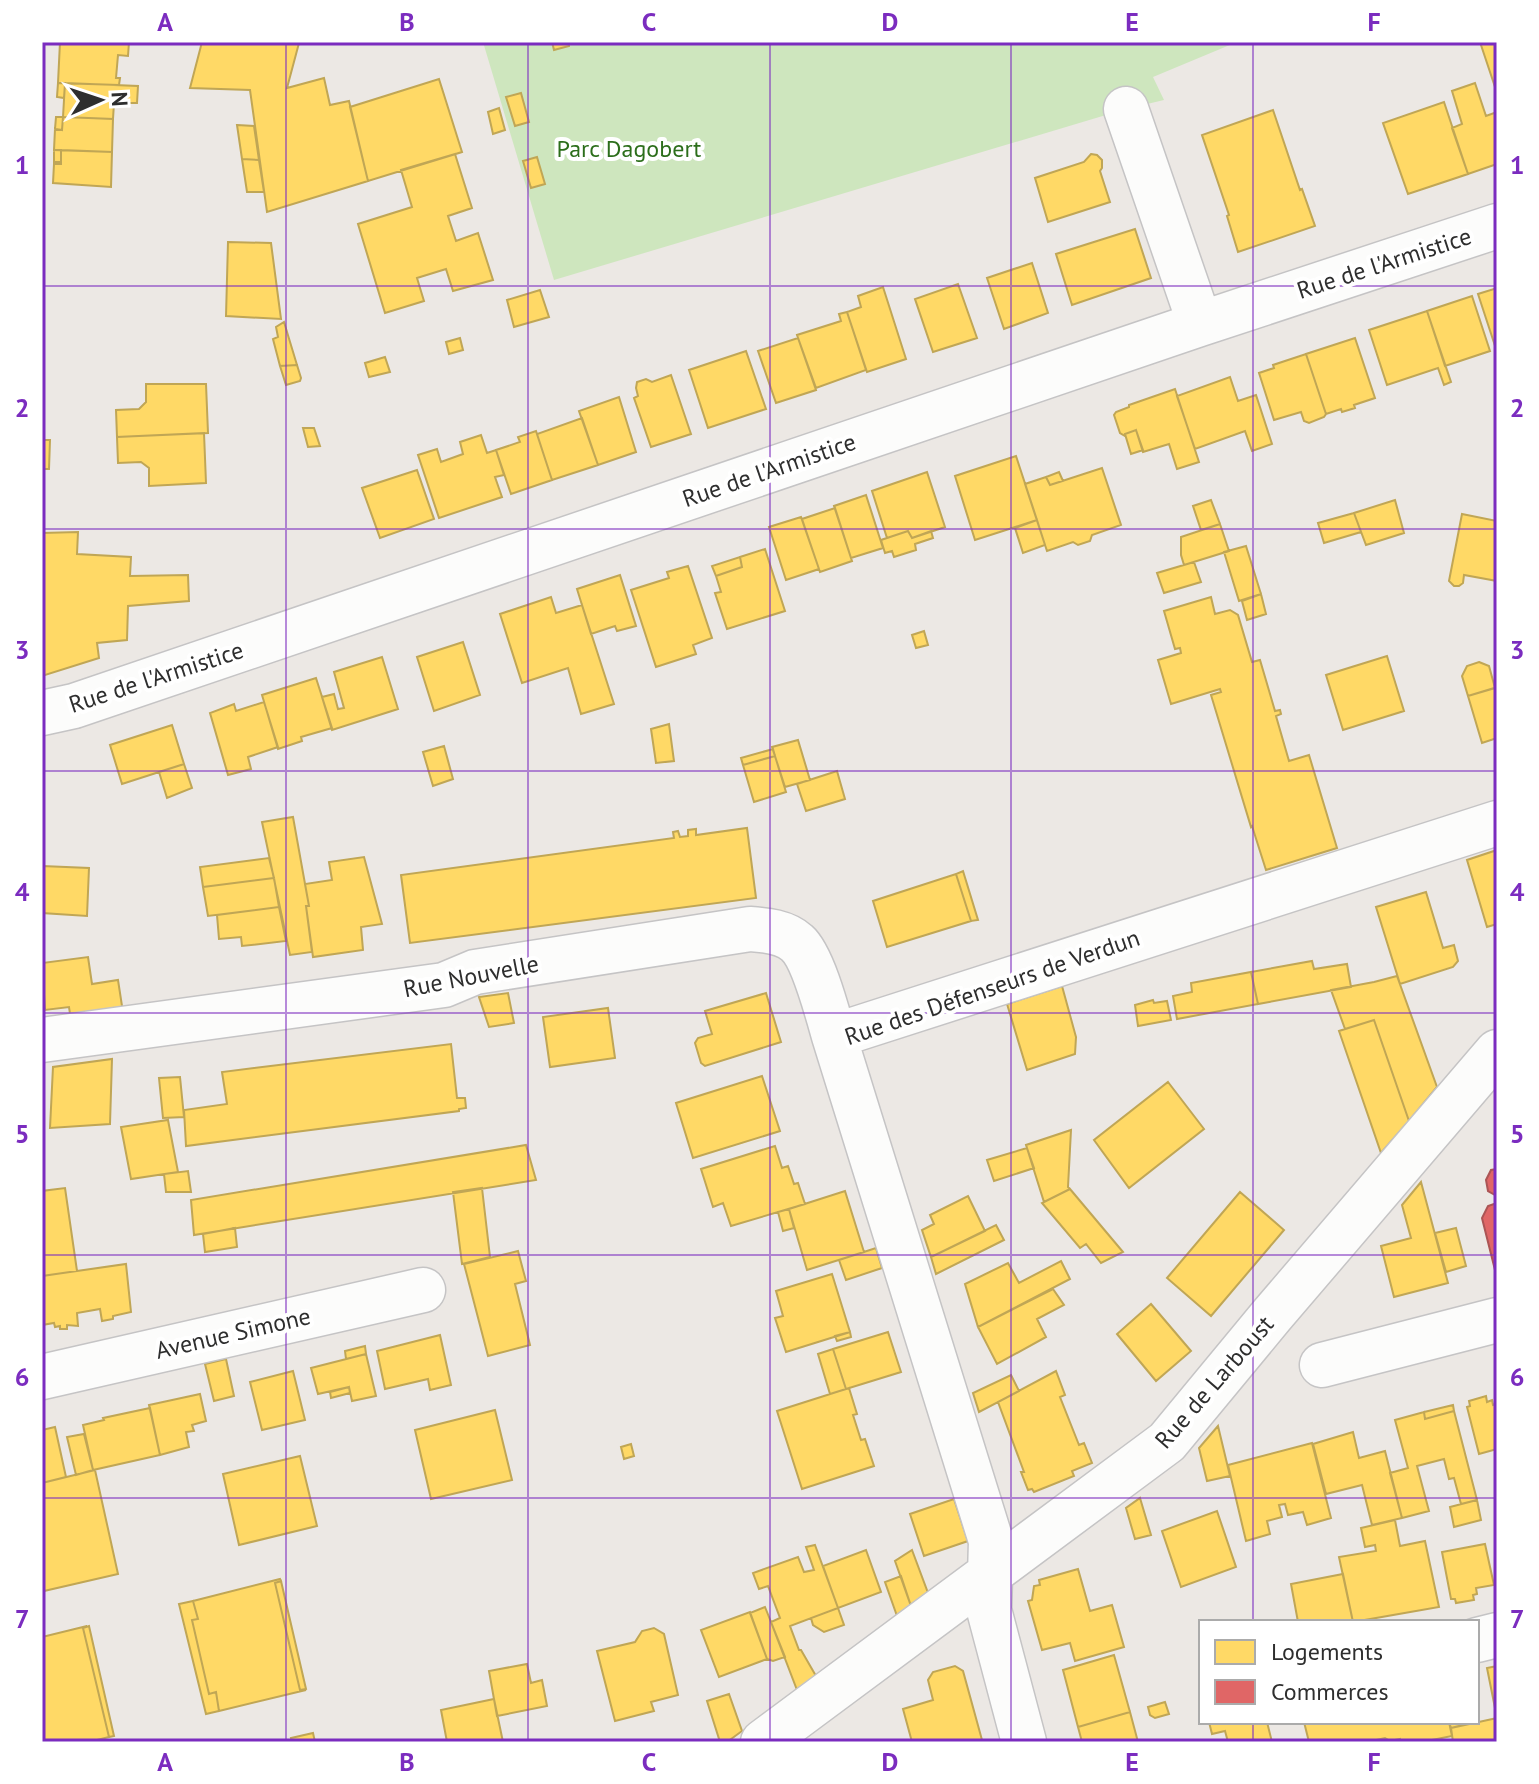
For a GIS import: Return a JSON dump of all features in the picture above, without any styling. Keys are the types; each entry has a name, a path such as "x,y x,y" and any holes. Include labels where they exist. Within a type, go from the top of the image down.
{"street":[{"path":"1126,109 1200,324"},
{"name":"Rue de l'Armistice","path":"42,713 74,706 1497,226"},
{"name":"Rue des Défenseurs de Verdun","path":"1024,1742 989,1610 991,1541 834,1036 1497,823"},
{"name":"Rue Nouvelle","path":"42,1040 444,985 475,972 750,929 773,931 798,944 814,971 834,1036"},
{"name":"Rue de Larboust","path":"763,1742 1167,1442 1497,1052"},
{"name":"Avenue Simone","path":"42,1377 423,1290"},
{"path":"1322,1365 1497,1320"}],"green space":[{"name":"Parc Dagobert","path":"483,42 1237,42 1153,77 1164,100 554,280"}],"building: Logements":[{"path":"60,42 129,42 128,56 118,55 116,78 120,78 119,85 58,83"},
{"path":"202,42 299,43 287,88 324,78 330,105 349,101 368,181 267,212 250,90 190,88"},
{"path":"552,42 569,42 569,46 554,50"},
{"path":"1480,42 1497,42 1497,93"},
{"path":"439,79 462,152 368,181 350,107"},
{"path":"58,83 65,83 64,98 57,97"},
{"path":"65,83 138,86 137,103 114,103 113,119 63,117"},
{"path":"1475,83 1486,116 1497,112 1497,164 1468,174 1452,128 1462,124 1452,91"},
{"path":"521,93 529,122 515,126 506,97"},
{"path":"1444,102 1468,174 1408,194 1383,123"},
{"path":"499,108 505,130 493,134 488,112"},
{"path":"1273,110 1315,226 1238,252 1202,135"},
{"path":"56,117 63,117 62,130 55,129"},
{"path":"63,117 113,119 112,152 54,150 55,129 62,130"},
{"path":"237,125 254,126 259,160 242,159"},
{"path":"54,150 61,150 61,162 54,162"},
{"path":"61,150 112,152 111,187 53,183 54,164 61,164"},
{"path":"455,154 472,208 448,216 456,241 478,233 493,280 453,291 446,269 417,278 424,301 385,313 358,224 412,207 401,170"},
{"path":"1091,154 1102,160 1100,171 1110,202 1048,222 1035,178 1084,162"},
{"path":"537,157 545,184 531,188 523,161"},
{"path":"242,159 259,160 264,192 247,192"},
{"path":"1135,229 1151,278 1072,305 1056,254"},
{"path":"228,242 271,243 281,319 226,316"},
{"path":"1032,263 1048,313 1004,329 987,278"},
{"path":"958,284 977,338 933,352 915,299"},
{"path":"883,287 906,359 867,372 847,312 861,307 858,296"},
{"path":"1497,288 1497,352 1478,294"},
{"path":"540,290 549,317 514,327 507,300"},
{"path":"1472,296 1490,351 1445,366 1427,311"},
{"path":"1427,311 1451,382 1444,385 1438,368 1387,385 1369,330"},
{"path":"847,312 866,370 816,388 797,335 841,321 839,314"},
{"path":"284,322 297,365 280,366 273,339 278,337 276,327"},
{"path":"460,338 463,350 449,354 446,342"},
{"path":"798,338 816,390 776,403 758,351"},
{"path":"1355,338 1375,398 1354,405 1355,408 1326,414 1306,354"},
{"path":"746,351 766,409 708,428 689,370"},
{"path":"1306,354 1326,414 1309,423 1304,421 1301,412 1274,420 1259,373"},
{"path":"385,357 390,372 369,377 365,363"},
{"path":"297,365 300,381 286,385 280,366"},
{"path":"671,375 691,434 651,447 634,398 638,396 637,382 646,379 652,382"},
{"path":"1230,377 1238,401 1256,395 1272,444 1252,451 1245,431 1195,449 1177,396"},
{"path":"146,384 206,384 208,433 117,437 116,410 139,409 146,402"},
{"path":"1175,389 1199,462 1177,469 1169,444 1143,452 1136,430 1125,436 1120,433 1114,415 1129,405"},
{"path":"619,397 636,452 598,465 579,411"},
{"path":"582,418 598,465 552,480 537,434"},
{"path":"303,428 314,428 320,446 308,447"},
{"path":"1136,430 1143,450 1131,454 1125,434"},
{"path":"536,431 552,480 511,494 496,450 520,442 518,437"},
{"path":"204,433 206,483 149,486 149,468 141,462 118,463 117,437"},
{"path":"481,435 487,453 496,450 504,475 495,477 502,497 439,518 418,455 437,449 441,462 463,454 460,442"},
{"path":"42,440 50,440 49,469 42,469"},
{"path":"1016,456 1037,520 975,540 955,476"},
{"path":"1102,468 1121,525 1092,535 1090,541 1078,545 1073,542 1047,551 1025,484 1046,477 1050,485"},
{"path":"417,470 434,519 380,538 362,488"},
{"path":"927,472 945,527 912,538 908,531 887,538 872,491"},
{"path":"1059,472 1063,481 1050,485 1046,477"},
{"path":"866,495 883,548 851,558 834,506"},
{"path":"1211,500 1220,524 1201,530 1193,506"},
{"path":"1395,500 1404,533 1366,545 1354,513"},
{"path":"835,508 852,561 820,572 802,519"},
{"path":"1354,513 1361,532 1324,543 1318,523"},
{"path":"1462,514 1497,521 1497,581 1464,575 1463,583 1459,586 1449,581"},
{"path":"801,517 819,569 786,580 769,527"},
{"path":"1037,520 1045,545 1023,553 1015,528"},
{"path":"1220,524 1229,551 1184,565 1181,537"},
{"path":"908,531 912,538 931,531 933,538 915,544 916,550 894,557 892,551 885,553 881,540"},
{"path":"78,532 77,554 131,557 130,576 188,575 189,601 128,606 127,640 97,643 99,658 42,676 42,533"},
{"path":"1246,546 1261,594 1239,601 1224,552"},
{"path":"765,549 785,611 727,629 715,593 721,592 716,576 742,567 740,557"},
{"path":"740,557 742,567 716,576 712,566"},
{"path":"1194,562 1201,582 1164,593 1157,573"},
{"path":"688,566 712,638 693,645 696,654 656,667 631,590 669,578 667,572"},
{"path":"620,575 636,626 617,631 615,626 591,634 577,589"},
{"path":"1261,594 1266,614 1247,620 1242,601"},
{"path":"551,597 556,613 582,605 614,704 581,714 568,668 522,683 500,614"},
{"path":"1211,597 1215,614 1230,610 1238,615 1252,662 1260,660 1275,711 1280,710 1281,714 1276,716 1289,761 1309,755 1337,848 1266,870 1211,695 1221,692 1220,689 1171,704 1158,660 1181,653 1180,648 1175,649 1164,611"},
{"path":"924,631 928,645 916,648 912,635"},
{"path":"463,642 480,695 434,711 417,657"},
{"path":"1387,656 1404,711 1343,730 1326,675"},
{"path":"382,657 398,709 332,730 322,697 334,694 338,709 344,708 334,672"},
{"path":"1479,662 1489,666 1495,688 1468,696 1462,676 1467,666"},
{"path":"316,678 332,728 301,737 302,741 278,749 262,695"},
{"path":"1497,687 1497,738 1482,743 1468,696"},
{"path":"264,702 278,747 248,757 251,769 228,775 210,713 234,704 236,711"},
{"path":"669,724 674,761 656,763 651,729"},
{"path":"172,725 184,764 122,784 110,745"},
{"path":"798,740 810,780 785,787 772,747"},
{"path":"444,746 453,779 433,786 423,752"},
{"path":"773,749 775,756 743,765 741,758"},
{"path":"775,756 786,792 754,802 743,765"},
{"path":"184,764 192,788 167,798 159,772"},
{"path":"837,771 845,799 806,811 797,784"},
{"path":"293,817 309,906 306,906 312,952 290,955 262,822"},
{"path":"747,828 756,898 410,943 401,875 674,838 673,832 678,831 680,837 688,836 688,830 696,829 696,835"},
{"path":"1497,850 1497,924 1487,927 1467,860"},
{"path":"364,857 382,924 361,927 363,950 313,957 305,884 332,880 329,862"},
{"path":"269,858 274,878 203,887 200,867"},
{"path":"42,866 89,868 87,916 42,913"},
{"path":"963,871 978,920 971,921 956,874"},
{"path":"956,874 971,921 887,947 873,901"},
{"path":"274,878 279,907 208,916 203,887"},
{"path":"1426,892 1443,948 1454,945 1458,961 1453,967 1400,984 1376,907"},
{"path":"279,907 286,941 242,946 241,937 219,939 217,915"},
{"path":"88,957 92,984 118,980 124,1019 72,1027 69,1007 45,1010 42,963"},
{"path":"1312,961 1314,969 1347,964 1351,987 1258,1004 1251,972"},
{"path":"1251,972 1258,1004 1177,1019 1173,996 1192,992 1191,983"},
{"path":"1397,976 1437,1087 1409,1121 1374,1020 1345,1029 1331,990"},
{"path":"1062,986 1076,1037 1075,1054 1027,1070 1007,1004"},
{"path":"508,993 514,1023 489,1027 479,997"},
{"path":"766,993 781,1042 705,1066 701,1063 695,1043 698,1038 712,1034 705,1011"},
{"path":"1153,1000 1154,1003 1167,1001 1171,1020 1138,1026 1135,1005"},
{"path":"608,1008 615,1058 550,1067 543,1017"},
{"path":"1374,1020 1409,1121 1381,1153 1339,1031"},
{"path":"451,1044 457,1098 465,1098 466,1108 459,1111 186,1146 184,1110 227,1104 222,1072"},
{"path":"112,1059 110,1124 50,1128 53,1067"},
{"path":"762,1076 780,1131 693,1158 676,1103"},
{"path":"180,1077 184,1117 163,1118 159,1078"},
{"path":"1168,1082 1204,1129 1129,1188 1094,1140"},
{"path":"168,1120 178,1172 131,1179 121,1127"},
{"path":"1071,1130 1070,1189 1044,1202 1026,1145"},
{"path":"526,1145 536,1180 194,1235 191,1200"},
{"path":"775,1146 782,1168 788,1166 805,1204 731,1226 723,1203 713,1207 701,1169"},
{"path":"1027,1148 1034,1168 994,1181 987,1160"},
{"path":"188,1171 191,1192 166,1192 164,1174"},
{"path":"1421,1182 1448,1283 1394,1297 1381,1246 1411,1238 1402,1205"},
{"path":"65,1188 77,1271 42,1276 42,1191"},
{"path":"482,1188 490,1257 462,1264 453,1192"},
{"path":"1070,1189 1123,1252 1101,1263 1086,1244 1080,1248 1042,1203"},
{"path":"845,1191 864,1252 807,1270 789,1209"},
{"path":"1240,1192 1284,1230 1211,1316 1167,1278"},
{"path":"968,1196 985,1231 931,1257 922,1230 934,1224 930,1215"},
{"path":"789,1209 794,1228 783,1231 778,1212"},
{"path":"996,1225 1004,1240 936,1274 931,1257"},
{"path":"235,1228 237,1247 205,1252 203,1234"},
{"path":"1456,1228 1466,1266 1446,1272 1435,1233"},
{"path":"876,1248 882,1268 846,1280 839,1260"},
{"path":"518,1251 526,1281 515,1284 530,1345 488,1356 464,1264"},
{"path":"1061,1261 1070,1279 978,1327 965,1284 1008,1263 1019,1283"},
{"path":"126,1264 131,1312 102,1321 100,1309 77,1313 78,1326 67,1325 67,1329 55,1327 54,1323 42,1325 42,1276"},
{"path":"832,1274 850,1332 786,1352 775,1318 783,1316 776,1291"},
{"path":"1053,1289 1064,1305 1037,1319 1046,1337 997,1364 978,1327"},
{"path":"1151,1304 1191,1351 1156,1381 1117,1334"},
{"path":"850,1332 851,1337 837,1341 835,1336"},
{"path":"888,1332 901,1372 846,1389 833,1349"},
{"path":"440,1335 451,1385 430,1390 428,1379 385,1389 377,1351"},
{"path":"365,1346 366,1354 346,1359 345,1351"},
{"path":"833,1349 846,1389 830,1394 818,1354"},
{"path":"366,1354 376,1396 352,1401 349,1387 318,1394 311,1368"},
{"path":"226,1359 234,1396 214,1401 205,1364"},
{"path":"293,1371 305,1420 262,1430 250,1382"},
{"path":"1056,1371 1065,1395 1060,1397 1079,1445 1084,1443 1092,1463 1072,1471 1074,1476 1034,1492 1028,1490 998,1402"},
{"path":"1011,1375 1019,1391 979,1412 973,1393"},
{"path":"349,1387 350,1393 331,1398 330,1392"},
{"path":"849,1388 861,1440 865,1439 874,1466 802,1489 777,1411"},
{"path":"200,1394 206,1421 192,1425 194,1431 186,1432 189,1447 160,1455 149,1405"},
{"path":"1486,1396 1487,1402 1492,1400 1493,1405 1497,1404 1497,1449 1479,1454 1467,1407 1470,1406 1469,1401"},
{"path":"1453,1405 1454,1411 1425,1419 1424,1412"},
{"path":"150,1408 160,1455 93,1470 83,1425"},
{"path":"495,1410 512,1480 431,1499 415,1430"},
{"path":"1454,1411 1477,1500 1461,1504 1454,1478 1449,1479 1444,1459 1417,1466 1429,1511 1402,1518 1390,1473 1408,1468 1395,1420 1424,1412 1425,1419"},
{"path":"1218,1426 1230,1476 1207,1481 1199,1448"},
{"path":"55,1427 66,1477 42,1483 42,1430"},
{"path":"1353,1432 1359,1458 1385,1451 1402,1518 1372,1525 1362,1485 1326,1494 1313,1444"},
{"path":"84,1434 93,1470 76,1475 67,1437"},
{"path":"1312,1443 1331,1518 1307,1525 1303,1512 1288,1515 1285,1504 1279,1505 1282,1517 1267,1521 1270,1534 1246,1541 1228,1465"},
{"path":"631,1444 634,1456 624,1459 621,1447"},
{"path":"300,1456 317,1526 239,1545 223,1474"},
{"path":"95,1470 118,1574 44,1591 42,1483"},
{"path":"1140,1498 1151,1535 1135,1539 1126,1508"},
{"path":"954,1499 968,1541 924,1556 910,1514"},
{"path":"1477,1500 1481,1520 1454,1527 1450,1507"},
{"path":"1217,1511 1236,1567 1181,1587 1162,1531"},
{"path":"1395,1520 1400,1546 1425,1541 1439,1607 1353,1620 1339,1557 1376,1551 1375,1545 1365,1547 1361,1528"},
{"path":"1485,1544 1494,1585 1476,1588 1474,1600 1456,1603 1455,1599 1451,1599 1442,1552"},
{"path":"815,1545 838,1608 790,1626 799,1650 816,1676 797,1690 771,1622 780,1618 768,1586 759,1589 753,1573 798,1557 804,1572 814,1570 806,1547"},
{"path":"866,1550 881,1592 838,1608 823,1566"},
{"path":"912,1550 928,1593 911,1606 895,1561"},
{"path":"1078,1569 1090,1611 1112,1605 1124,1647 1075,1661 1070,1643 1042,1650 1028,1601 1032,1600 1034,1586 1040,1585 1039,1580"},
{"path":"1343,1574 1353,1620 1298,1620 1291,1584"},
{"path":"901,1576 911,1606 897,1616 885,1582"},
{"path":"280,1579 275,1583 300,1690 306,1690 219,1711 216,1692 209,1694 192,1620 198,1619 193,1601"},
{"path":"281,1581 306,1689 300,1690 275,1583"},
{"path":"193,1601 198,1619 192,1620 209,1694 216,1692 219,1711 206,1714 179,1604"},
{"path":"765,1607 785,1657 773,1661 767,1659 750,1613"},
{"path":"838,1608 844,1625 824,1632 813,1625 811,1618"},
{"path":"750,1612 767,1659 719,1677 701,1630"},
{"path":"87,1626 83,1628 109,1737 89,1742 42,1742 42,1637"},
{"path":"89,1626 114,1736 109,1737 83,1628"},
{"path":"654,1628 664,1634 678,1695 651,1702 654,1711 615,1721 597,1651 635,1642 642,1631"},
{"path":"1114,1655 1130,1712 1078,1727 1063,1670"},
{"path":"527,1664 531,1683 542,1680 547,1706 497,1716 489,1671"},
{"path":"955,1666 963,1671 982,1740 912,1742 903,1709 933,1700 928,1680 933,1672"},
{"path":"1497,1666 1497,1718 1487,1668"},
{"path":"729,1694 742,1731 727,1742 720,1742 707,1701"},
{"path":"494,1699 503,1742 447,1742 441,1710"},
{"path":"1165,1702 1169,1714 1155,1718 1150,1715 1148,1707"},
{"path":"1130,1712 1138,1742 1082,1742 1078,1727"},
{"path":"1497,1718 1497,1742 1453,1742 1451,1728"},
{"path":"1210,1724 1268,1724 1272,1742 1228,1742 1225,1731 1212,1734"},
{"path":"1304,1724 1449,1724 1452,1736 1422,1742 1390,1741 1385,1738 1376,1742 1309,1742"},
{"path":"313,1733 315,1742 292,1742 291,1738"}],"building: Commerces":[{"path":"1497,1169 1497,1196 1488,1191 1486,1180 1491,1170"},
{"path":"1497,1203 1495,1270 1482,1218 1488,1206"}]}
